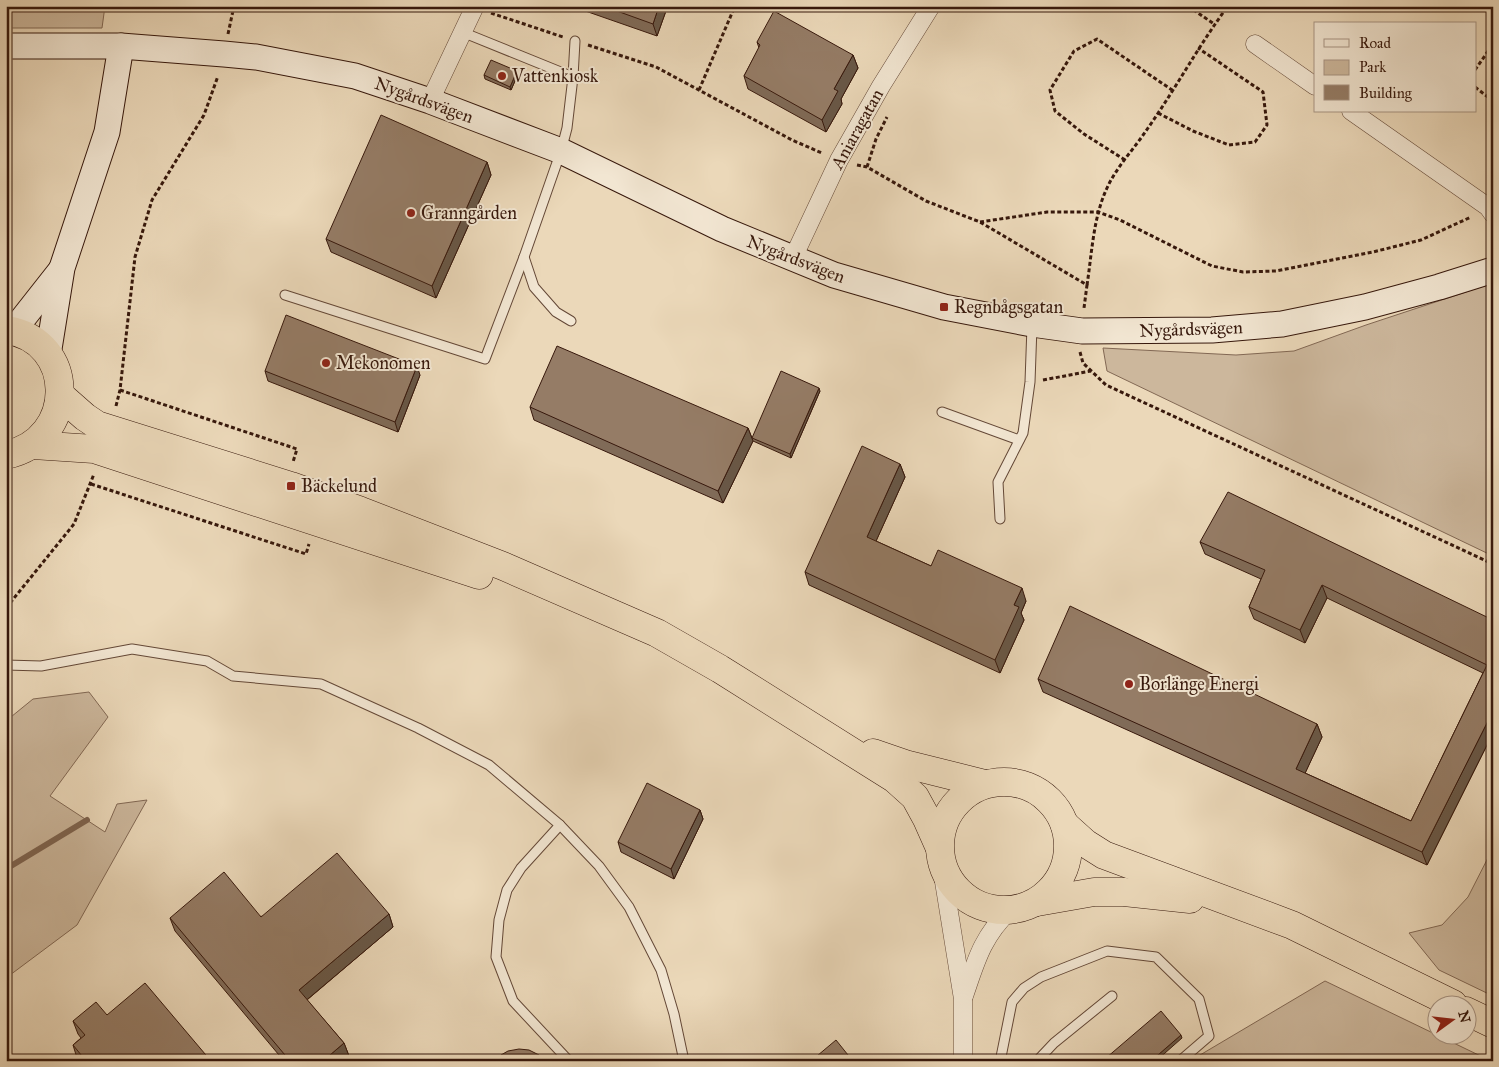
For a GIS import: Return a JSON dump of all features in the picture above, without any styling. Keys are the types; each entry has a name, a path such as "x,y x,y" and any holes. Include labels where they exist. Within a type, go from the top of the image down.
{"highway":[{"path":"6,455 17,453 42,437 51,425 57,412 60,396 55,368 48,355 38,344 26,336 10,330"},
{"path":"60,396 97,425 292,486 361,511 503,566 657,633 720,669 896,779 915,797 927,819 948,880 960,894 975,904 992,910 1024,908 1037,902 1048,893 1058,882 1065,868 1068,854 1065,824"},
{"path":"33,444 94,449 657,633"},
{"path":"840,743 905,764 985,784"},
{"path":"940,854 940,832 945,819 952,807 973,789 985,784 1010,782 1033,788 1053,803 1065,824 1085,843 1104,854 1292,925 1433,994"},
{"path":"1037,902 1094,892 1124,892 1234,904"},
{"path":"1476,1016 1493,1024"}],"street":[{"name":"Aniaragatan","path":"793,258 838,160 931,6"},
{"path":"430,101 475,7"},
{"path":"1255,44 1314,85"},
{"name":"Nygårdsvägen","path":"6,46 121,46 224,54 256,57 355,76 430,101 561,151 722,229 834,275 944,307 1032,324 1082,331 1212,330 1282,324 1439,288 1493,270"},
{"path":"48,355 62,268 107,132 121,46"},
{"path":"1352,112 1490,211"},
{"path":"10,330 62,268"},
{"path":"940,854 963,999 963,1061"},
{"path":"963,999 978,954 997,923 1010,910"}],"lane":[{"path":"462,32 573,76"},
{"path":"286,295 485,359 524,257 568,128 575,41"},
{"path":"524,257 534,287 556,312 572,320"},
{"path":"1000,520 998,482 1023,433 1030,382 1032,324"},
{"path":"942,412 1019,440"},
{"path":"6,666 41,666 132,649 207,661 233,676 321,684 418,728 489,765 560,825 599,866 629,907 662,970 684,1061"},
{"path":"560,825 521,868 507,890 499,920 496,957 513,1001 569,1061"},
{"path":"1003,1061 1001,1057 1012,1002 1024,988 1041,977 1107,951 1156,957 1199,998 1209,1036 1180,1061"},
{"path":"1037,1061 1054,1043 1112,996"}],"path":[{"path":"115,408 120,390 135,257 147,216 152,200 204,114 219,73 234,6"},
{"path":"699,90 735,6"},
{"path":"1188,6 1214,24"},
{"path":"1228,6 1214,24 1158,113 1107,187 1098,212 1087,285 1080,349 1083,363 1106,384 1146,404 1493,564"},
{"path":"475,7 656,67 792,140 838,160 867,167 926,201 980,222 1087,285"},
{"path":"1125,160 1084,134 1055,111 1050,90 1074,51 1096,39 1172,90"},
{"path":"1476,69 1493,44"},
{"path":"1158,113 1193,131 1228,145 1255,142 1267,125 1263,92 1198,48"},
{"path":"1476,88 1493,101"},
{"path":"867,167 876,139 889,114"},
{"path":"980,222 1047,212 1098,212 1120,220 1212,266 1243,272 1276,271 1395,247 1421,240 1490,211"},
{"path":"1030,382 1092,371"},
{"path":"120,390 297,449 291,469"},
{"path":"6,608 74,524 96,469"},
{"path":"91,484 306,554 311,539"}],"green space":[{"path":"6,6 105,6 102,28 6,28"},
{"path":"1493,283 1493,556 1107,371 1103,348 1236,355 1294,351"},
{"path":"89,692 108,717 50,796 105,832 117,804 147,800 77,925 6,978 6,721 33,699"},
{"path":"1493,848 1493,996 1439,970 1409,933 1442,925 1468,897"},
{"path":"1325,981 1426,1030 1426,1044 1456,1044 1491,1061 1200,1061 1195,1058"}],"building":[{"path":"603,6 659,6 653,24"},
{"path":"774,11 853,55 834,89 838,91 822,120 744,76 760,45 757,42"},
{"name":"Vattenkiosk","path":"491,60 517,71 510,87 484,75"},
{"name":"Granngården","path":"381,115 487,162 432,286 326,239"},
{"path":"286,315 417,366 395,422 265,371"},
{"path":"557,346 748,428 718,491 530,407"},
{"path":"781,371 819,388 790,454 752,438"},
{"path":"862,446 900,464 867,537 931,566 938,550 1022,588 1014,605 1019,607 995,660 805,572"},
{"name":"Borlänge Energi","path":"1228,492 1493,620 1493,711 1422,852 1038,679 1070,606 1317,724 1296,769 1411,821 1487,665 1322,585 1300,630 1249,607 1265,570 1200,542"},
{"path":"647,783 700,810 671,869 618,842"},
{"path":"337,853 389,914 299,990 344,1043 323,1061 290,1061 170,918 224,872 261,917"},
{"path":"145,983 211,1061 86,1061 73,1045 85,1035 73,1021 96,1002 107,1015"},
{"path":"1161,1011 1181,1035 1151,1061 1109,1061 1106,1058"},
{"path":"836,1040 851,1061 811,1061"},
{"path":"529,1050 539,1055 545,1061 496,1061 508,1051"}],"waterway":[{"path":"6,869 87,820"}],"place":[{"name":"Vattenkiosk","path":"502,76"},
{"name":"Granngården","path":"411,213"},
{"name":"Regnbågsgatan","path":"944,307"},
{"name":"Mekonomen","path":"326,363"},
{"name":"Bäckelund","path":"291,486"},
{"name":"Borlänge Energi","path":"1129,684"}]}
